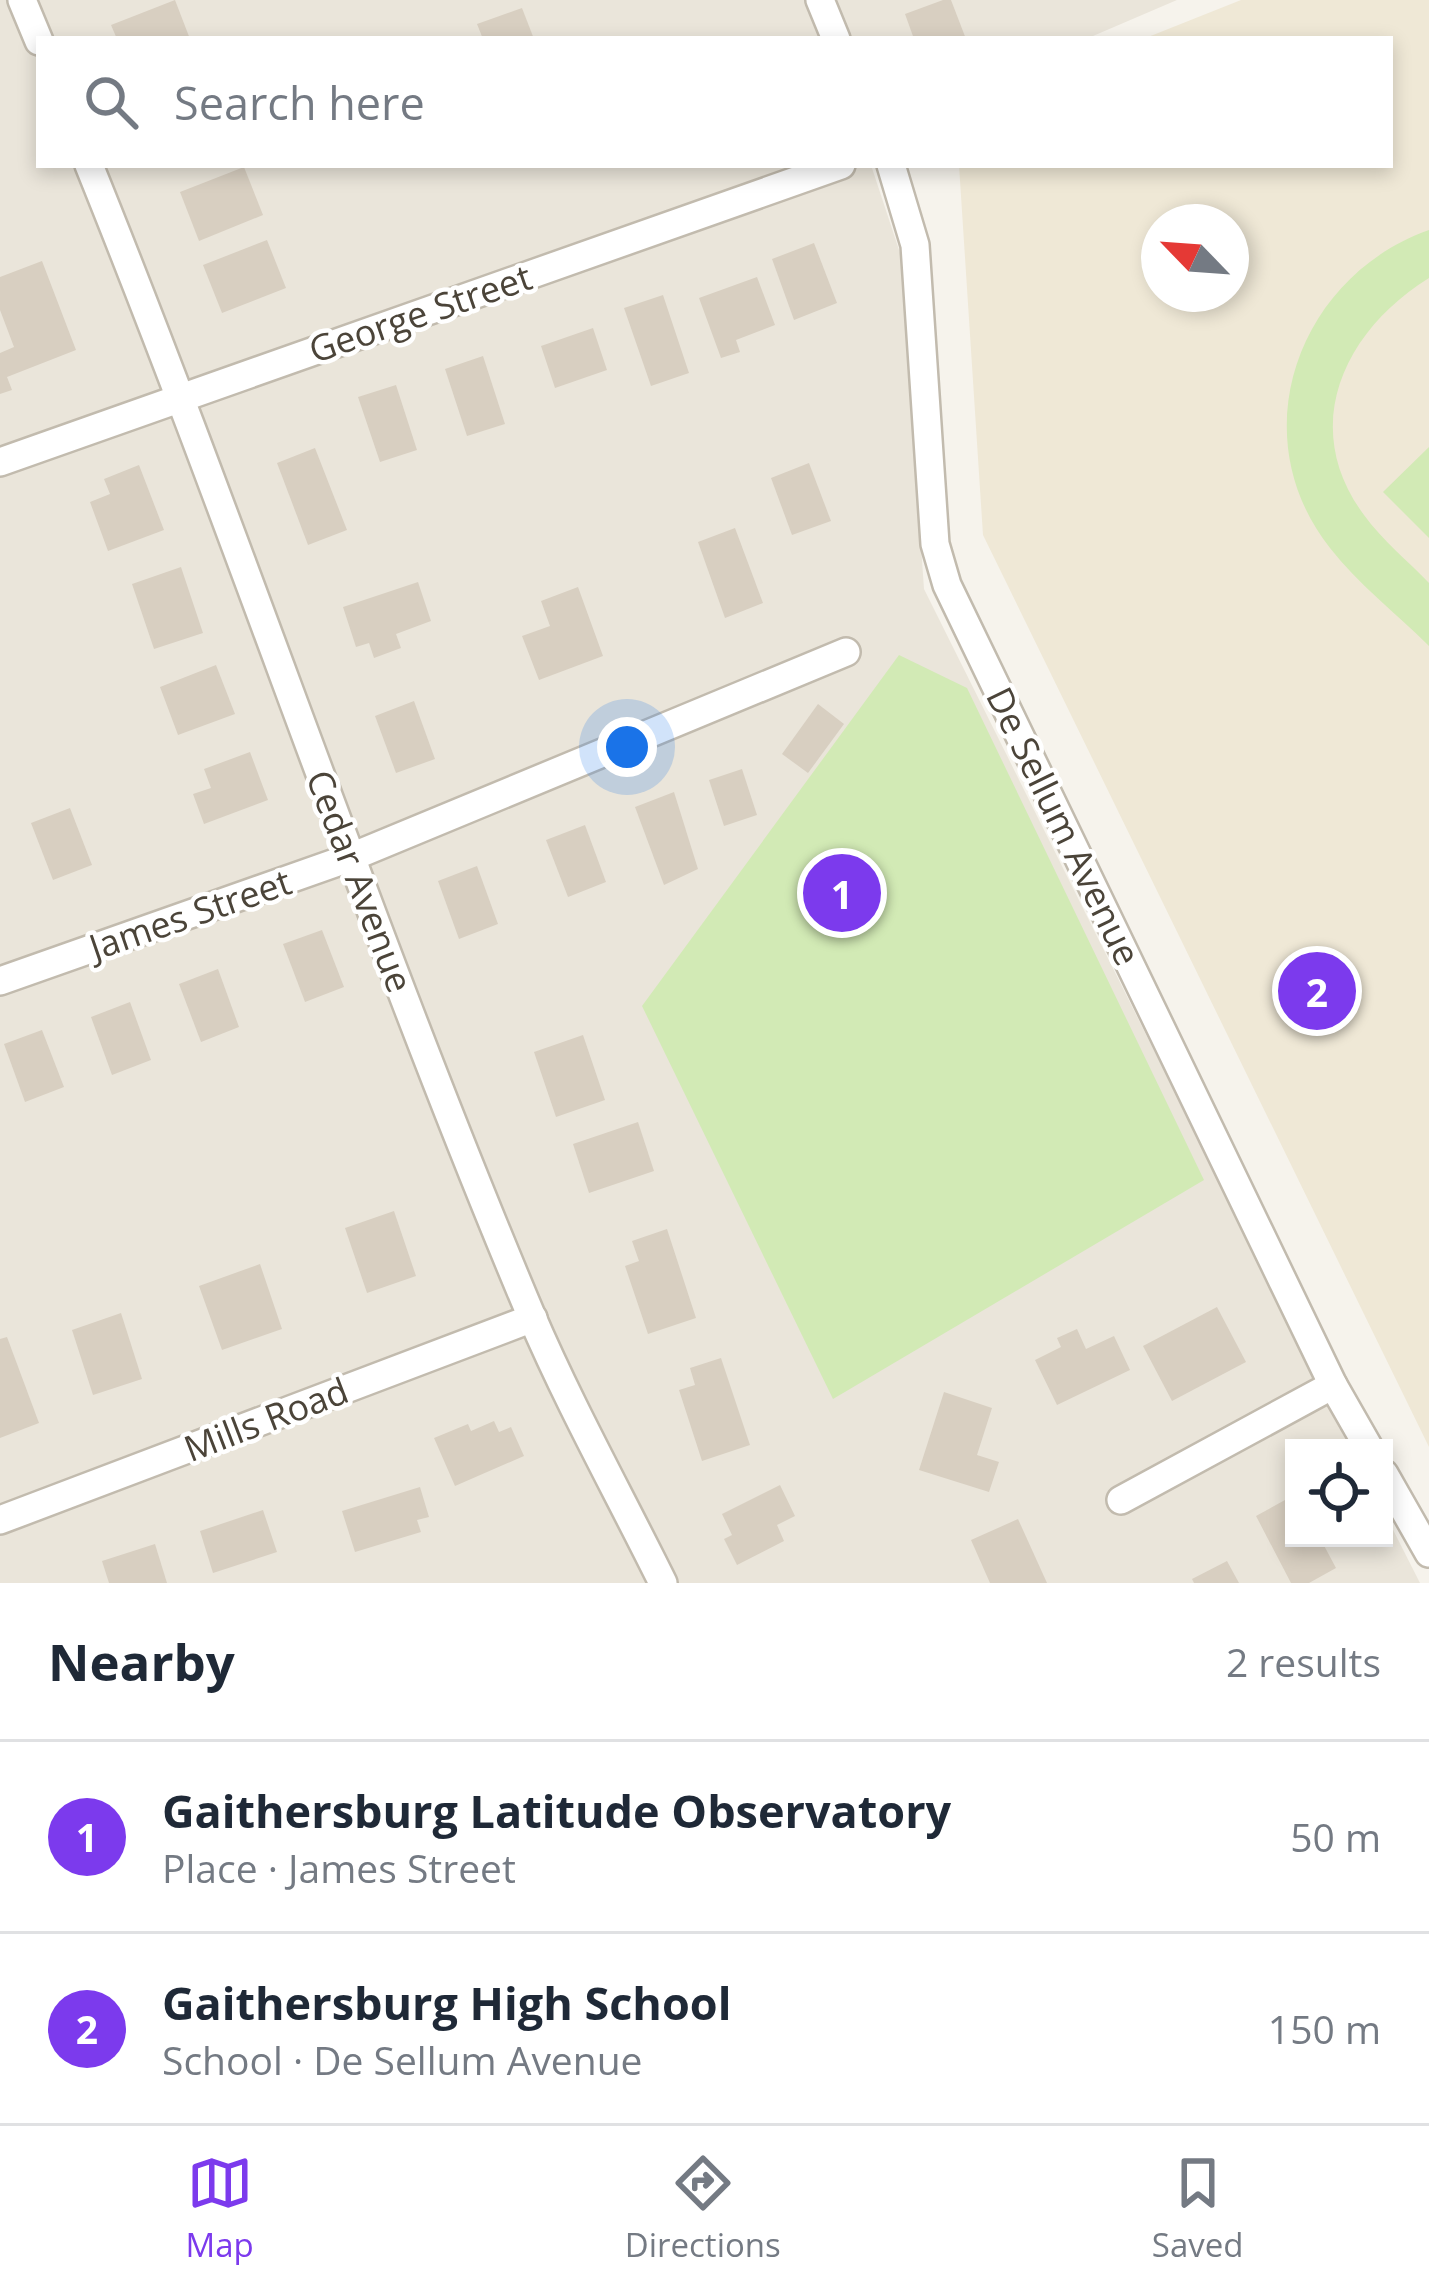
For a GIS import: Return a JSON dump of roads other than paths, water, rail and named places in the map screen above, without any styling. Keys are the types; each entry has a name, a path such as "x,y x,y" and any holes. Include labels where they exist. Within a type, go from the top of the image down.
{"street":[{"path":"22,0 37,36"},
{"path":"820,0 835,36"},
{"name":"Cedar Avenue","path":"90,168 183,398 349,858 533,1318 663,1583"},
{"name":"George Street","path":"0,462 833,168"},
{"name":"De Sellum Avenue","path":"892,168 915,245 935,544 947,585 1364,1439"},
{"name":"James Street","path":"0,981 349,858 846,652"},
{"name":"Mills Road","path":"0,1520 533,1318"},
{"path":"1121,1500 1334,1385"},
{"path":"1393,1490 1429,1553"}],"place":[{"name":"Gaithersburg Latitude Observatory","path":"842,893"},
{"name":"Gaithersburg High School","path":"1317,991"}]}
